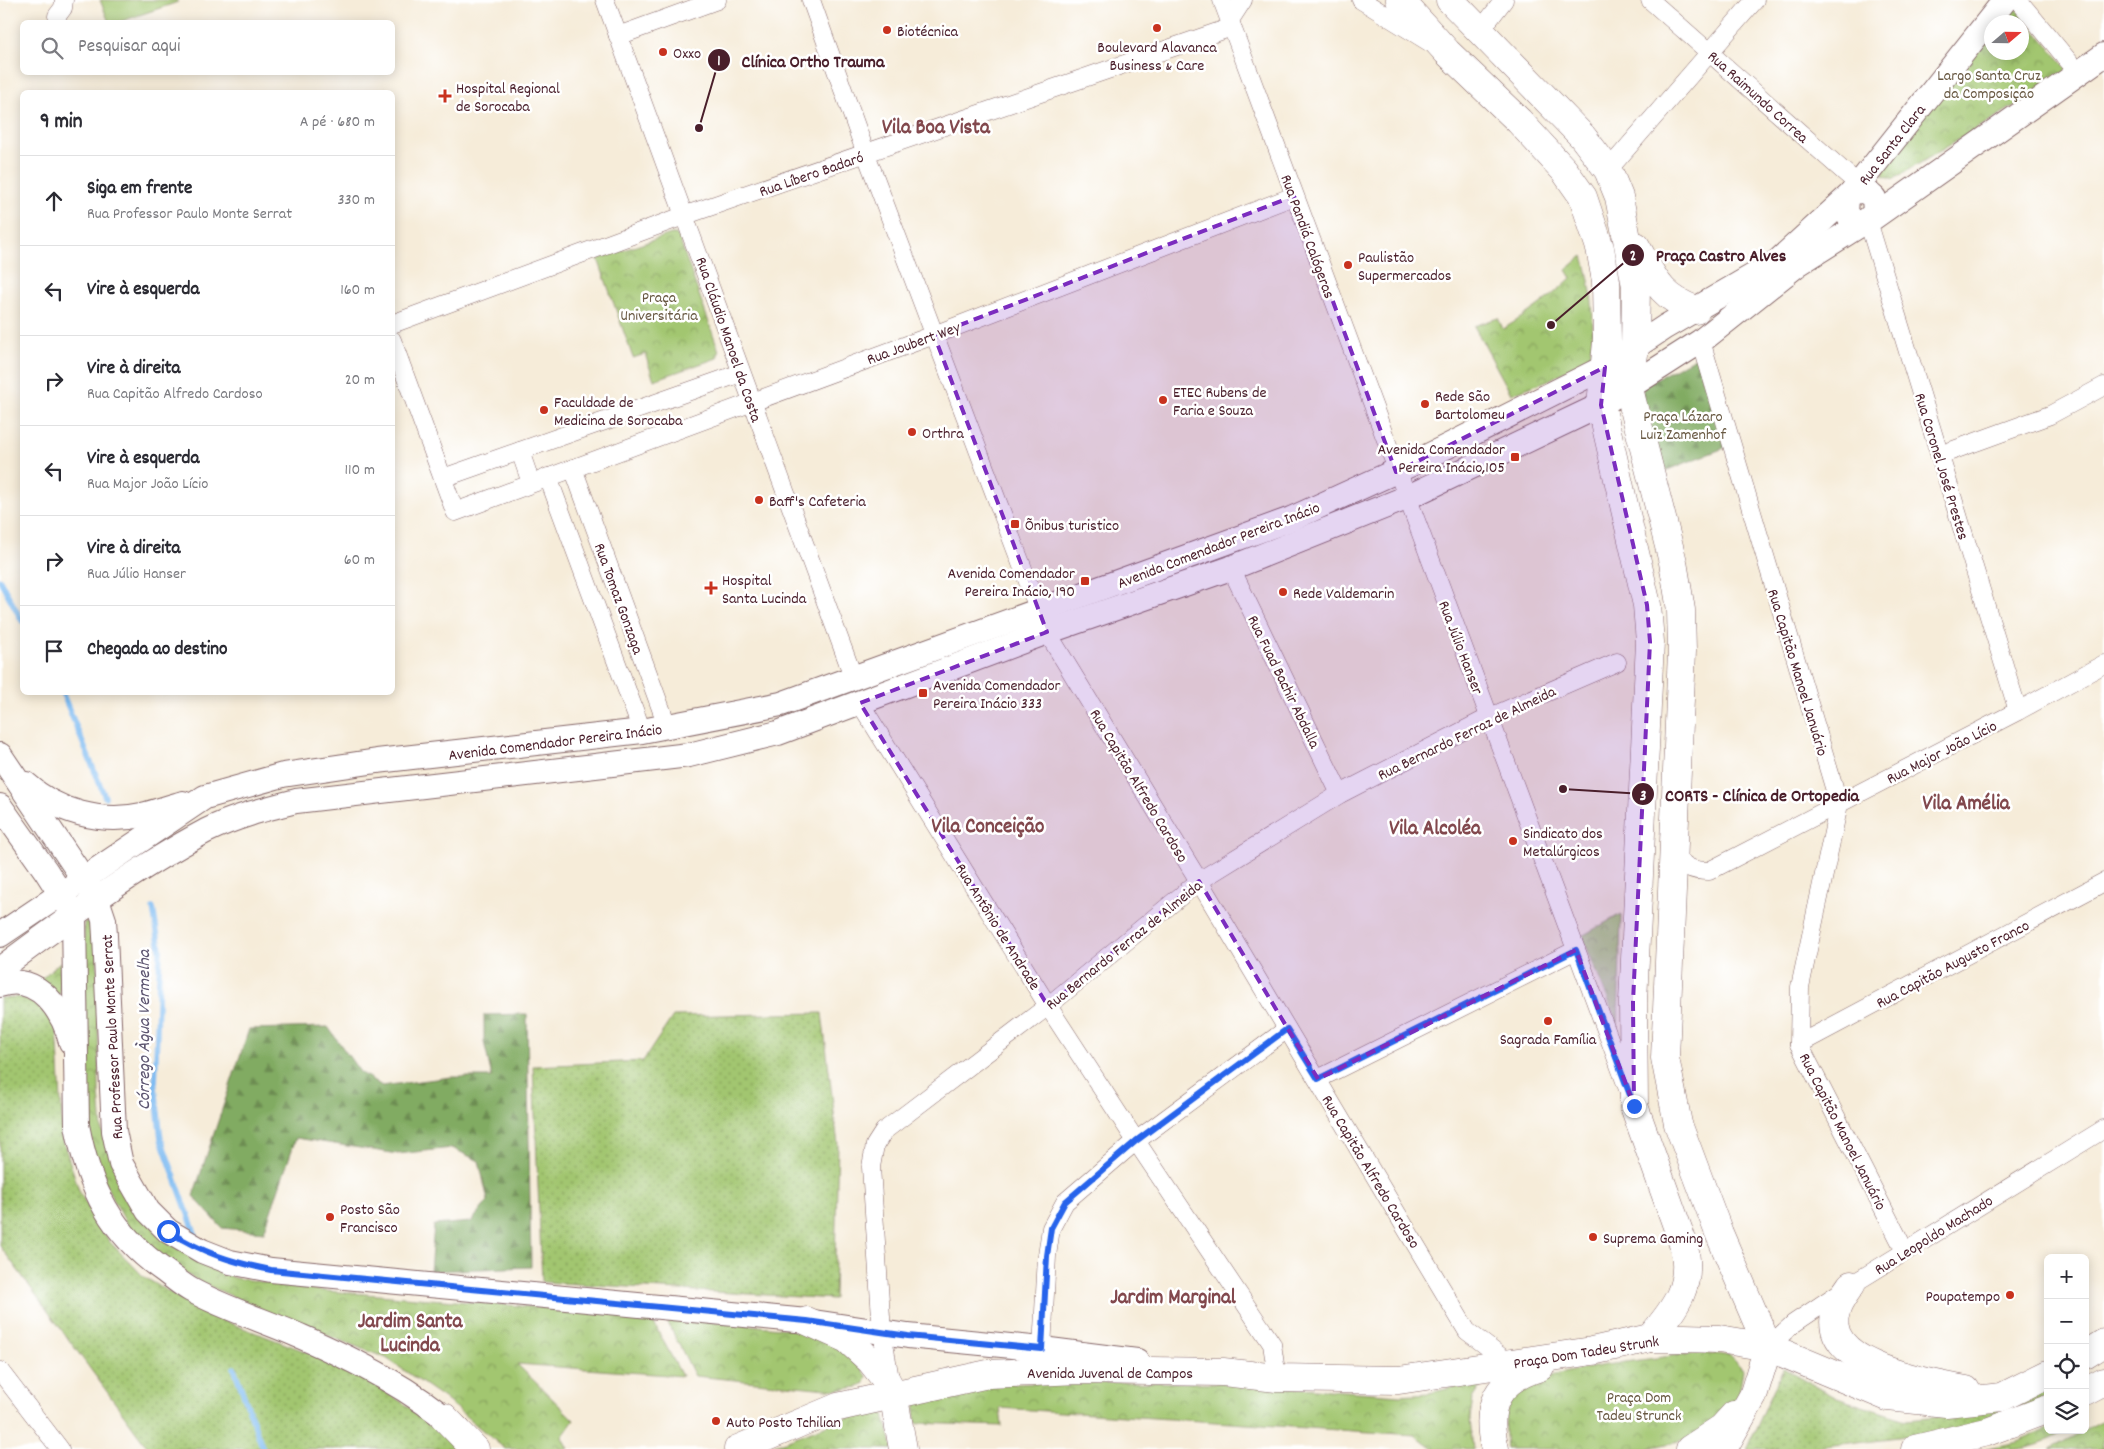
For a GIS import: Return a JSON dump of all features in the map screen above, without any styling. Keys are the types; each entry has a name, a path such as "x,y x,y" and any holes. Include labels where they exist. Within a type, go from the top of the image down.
{"main road":[{"path":"1400,0 1447,52 1519,121 1564,170 1583,197 1600,248 1606,281 1607,342 1601,405 1647,605 1650,642 1634,975 1634,1106 1683,1243 1687,1264 1685,1283 1680,1296 1670,1313 1650,1338"},
{"path":"1450,0 1582,136 1608,170 1619,197 1626,227 1636,286 1635,347 1629,388 1673,562 1681,610 1682,651 1665,1058 1678,1124 1719,1233 1768,1347 1753,1396 1723,1449"},
{"name":"Rua Santa Clara","path":"1696,310 1777,262 1856,192 2005,0"},
{"name":"Avenida Comendador Pereira Inácio","path":"0,935 205,797 283,774 668,728 781,704 854,679 1231,568 1406,498 1601,405 1629,388 1700,342 1798,264 1868,220 2104,55"},
{"path":"1856,192 1876,203 1876,213 1868,220"},
{"path":"1626,227 1660,290 1682,305 1696,310"},
{"name":"Avenida Comendador Pereira Inácio","path":"0,969 97,899 206,831 246,814 287,803 689,756 778,733 860,702 1043,622 1291,519 1396,472 1605,367 1696,310"},
{"path":"5,762 97,899"},
{"path":"5,762 37,794 66,809 100,817 140,816 205,797"},
{"path":"0,806 61,893 74,915"},
{"name":"Rua Professor Paulo Monte Serrat","path":"97,899 104,920 106,936 114,1131 121,1164 148,1211 168,1231 202,1251 230,1262 271,1270 807,1321 882,1332 1042,1349 1223,1372"},
{"name":"Rua Professor Paulo Monte Serrat","path":"74,915 77,1125 82,1153 91,1182 103,1206 120,1232 143,1256 190,1290 302,1337 368,1368 408,1390 444,1417 481,1449"},
{"path":"0,986 6,983 28,985 40,991 52,1001 67,1027 77,1067"},
{"path":"1851,1285 1837,1308 1834,1322 1842,1344 1856,1357 1888,1371 1943,1386 2002,1397 2044,1376"},
{"path":"807,1321 847,1339 862,1351 886,1380 893,1393 904,1449"},
{"name":"Praça Dom Tadeu Strunk","path":"1501,1365 1592,1351 1650,1338 1719,1339 1768,1347 1888,1398 1946,1403 2002,1397"},
{"path":"2089,1352 2104,1343"},
{"path":"1495,1449 1491,1434 1495,1396 1511,1379 1533,1369 1592,1351"},
{"name":"Avenida Juvenal de Campos","path":"738,1449 838,1407 893,1393 988,1374 1079,1370 1223,1372 1277,1378 1399,1380 1501,1365"},
{"path":"2089,1390 2104,1382"},
{"path":"1690,1449 1722,1428 1753,1396"},
{"path":"1915,1449 1987,1432 2044,1411"},
{"path":"444,1417 475,1449"}],"street":[{"name":"Rua Cláudio Manoel da Costa","path":"605,0 686,215 741,373 854,679"},
{"path":"618,36 717,0"},
{"name":"Rua Capitão Alfredo Cardoso","path":"811,0 866,154 1043,622 1467,1331 1501,1365"},
{"name":"Rua Pandiá Calógeras","path":"1222,0 1396,472"},
{"path":"1231,24 1243,0"},
{"path":"1361,0 1397,24 1447,52"},
{"path":"1480,30 1504,0"},
{"name":"Rua Raimundo Correa","path":"1650,0 1856,192"},
{"path":"1608,170 1755,0"},
{"path":"2018,0 2076,70 2080,72"},
{"path":"2026,0 2080,72"},
{"name":"Rua Líbero Badaró","path":"395,323 686,215 866,154 1231,24"},
{"name":"Rua Joubert Wey","path":"443,478 455,512 934,335 1294,196"},
{"name":"Rua Coronel José Prestes","path":"1868,220 2018,712"},
{"name":"Rua Capitão Manoel Januário","path":"1700,342 1839,804 1800,987 1799,1044 1905,1251"},
{"path":"395,348 443,478 741,373"},
{"path":"1940,455 2050,416 2104,386"},
{"path":"520,451 531,483"},
{"name":"Rua Tomaz Gonzaga","path":"573,468 668,728"},
{"path":"1396,472 1406,498"},
{"name":"Rua Tomaz Gonzaga","path":"548,477 642,731"},
{"name":"Rua Júlio Hanser","path":"1406,498 1634,1106"},
{"name":"Rua Fuad Bachir Abdalla","path":"1231,568 1340,794"},
{"name":"Rua Bernardo Ferraz de Almeida","path":"893,1393 882,1332 871,1167 875,1145 884,1131 1048,1006 1199,881 1340,794 1488,718 1616,662"},
{"name":"Rua Major João Lício","path":"1674,852 1682,865 1693,871 1709,871 2018,712 2104,664"},
{"name":"Rua Antônio de Andrade","path":"860,702 1048,1006 1272,1344 1277,1378"},
{"name":"Rua Capitão Augusto Franco","path":"1799,1044 2104,882"},
{"path":"1318,1079 1576,950"},
{"path":"1042,1349 1047,1256 1051,1228 1065,1202 1136,1141 1287,1029"},
{"name":"Rua Leopoldo Machado","path":"1768,1347 1793,1324 1851,1285 2104,1129"},
{"path":"0,1371 60,1449"}],"highlighted area":[{"path":"1294,196 1396,472 1605,367 1601,405 1647,605 1650,642 1633,1002 1634,1106 1576,950 1318,1079 1199,881 1048,1006 860,703 1047,632 934,335"}],"green space":[{"path":"100,0 177,0 178,2 125,20 108,20"},
{"name":"Largo Santa Cruz da Composição","path":"2013,4 2022,15 2004,15"},
{"name":"Largo Santa Cruz da Composição","path":"2029,23 2070,72 1894,179 1883,175 1885,162 1984,39 1984,60 2029,60"},
{"name":"Praça Universitária","path":"671,234 676,234 679,238 719,351 717,358 654,380 645,354 633,358 598,259"},
{"path":"1583,256 1589,281 1593,320 1589,358 1549,380 1511,394 1474,326 1498,318 1503,329 1530,312 1571,278 1566,270"},
{"name":"Praça Lázaro Luiz Zamenhof","path":"1695,358 1700,362 1727,447 1659,473 1641,398 1644,385"},
{"path":"1621,914 1618,1024 1582,936"},
{"path":"84,922 91,923 97,930 99,1092 102,1131 197,1261 234,1278 326,1291 650,1316 682,1376 517,1364 574,1420 562,1437 568,1449 505,1449 444,1398 386,1358 280,1317 200,1282 161,1259 131,1232 94,1163 86,1123"},
{"path":"60,962 60,996 40,980"},
{"path":"19,997 40,1008 57,1025 63,1141 80,1193 109,1241 144,1277 206,1314 352,1369 415,1411 457,1449 149,1449 0,1246 0,998"},
{"path":"822,1013 838,1145 834,1299 542,1282 533,1066 643,1061 673,1016"},
{"path":"527,1014 531,1267 430,1271 434,1225 471,1222 488,1201 479,1161 452,1148 398,1154 296,1138 264,1232 222,1228 193,1196 249,1029 328,1027 360,1072 382,1086 451,1077 492,1077 484,1042 484,1015"},
{"path":"665,1317 800,1330 823,1336 856,1361 867,1376 865,1383 858,1387 837,1390 695,1376"},
{"name":"Praça Dom Tadeu Strunck","path":"1703,1352 1730,1356 1743,1369 1739,1396 1721,1417 1699,1436 1646,1449 1506,1449 1505,1425 1507,1409 1510,1402 1521,1389 1534,1382 1554,1375 1607,1365"},
{"path":"1783,1368 1837,1398 1906,1420 1976,1414 2044,1390 2044,1402 1971,1428 1801,1449 1747,1449"},
{"path":"1485,1380 1473,1399 1470,1419 1473,1449 1434,1449 1415,1435 1000,1408 1002,1426 916,1423 915,1409 917,1401 969,1385 1093,1382 1231,1383 1400,1395 1429,1393"},
{"path":"878,1411 884,1414 893,1449 764,1449 843,1419"},
{"path":"2104,1420 2104,1449 2050,1449 2078,1434 2089,1434 2089,1428"},
{"path":"2044,1431 2044,1434 2060,1434 2027,1447 1982,1449 2017,1442"}],"waterway":[{"path":"0,580 20,617"},
{"path":"63,695 105,797"},
{"name":"Córrego Àgua Vermelha","path":"153,908 160,949 155,1087 161,1139 196,1236"},
{"name":"Córrego Àgua Vermelha","path":"234,1368 263,1449"}],"place":[{"name":"Boulevard Alavanca Business & Care","path":"1157,28"},
{"name":"Biotécnica","path":"887,30"},
{"name":"Oxxo","path":"663,52"},
{"name":"Hospital Regional de Sorocaba","path":"445,96"},
{"name":"Clínica Ortho Trauma","path":"699,128"},
{"name":"Paulistão Supermercados","path":"1348,265"},
{"name":"Praça Castro Alves","path":"1551,325"},
{"name":"ETEC Rubens de Faria e Souza","path":"1163,400"},
{"name":"Rede São Bartolomeu","path":"1425,404"},
{"name":"Faculdade de Medicina de Sorocaba","path":"544,410"},
{"name":"Orthra","path":"912,432"},
{"name":"Avenida Comendador Pereira Inácio,105","path":"1515,457"},
{"name":"Baff's Cafeteria","path":"759,500"},
{"name":"Õnibus turistico","path":"1015,524"},
{"name":"Avenida Comendador Pereira Inácio, 190","path":"1085,581"},
{"name":"Hospital Santa Lucinda","path":"711,588"},
{"name":"Rede Valdemarin","path":"1283,592"},
{"name":"Avenida Comendador Pereira Inácio 333","path":"923,693"},
{"name":"CORTS - Clínica de Ortopedia","path":"1563,789"},
{"name":"Sindicato dos Metalúrgicos","path":"1513,841"},
{"name":"Sagrada Família","path":"1548,1021"},
{"name":"Posto São Francisco","path":"330,1217"},
{"name":"Suprema Gaming","path":"1593,1237"},
{"name":"Poupatempo","path":"2010,1295"},
{"name":"Auto Posto Tchilian","path":"716,1421"}],"district":[{"name":"Vila Boa Vista","path":"936,126"},
{"name":"Vila Amélia","path":"1966,802"},
{"name":"Vila Conceição","path":"988,825"},
{"name":"Vila Alcoléa","path":"1435,827"},
{"name":"Jardim Marginal","path":"1173,1296"},
{"name":"Jardim Santa Lucinda","path":"410,1332"}],"route":[{"path":"168,1231 202,1251 230,1262 271,1270 807,1321 908,1336 1042,1349 1047,1256 1051,1228 1065,1202 1136,1141 1287,1029 1318,1079 1576,950 1634,1106"}]}
